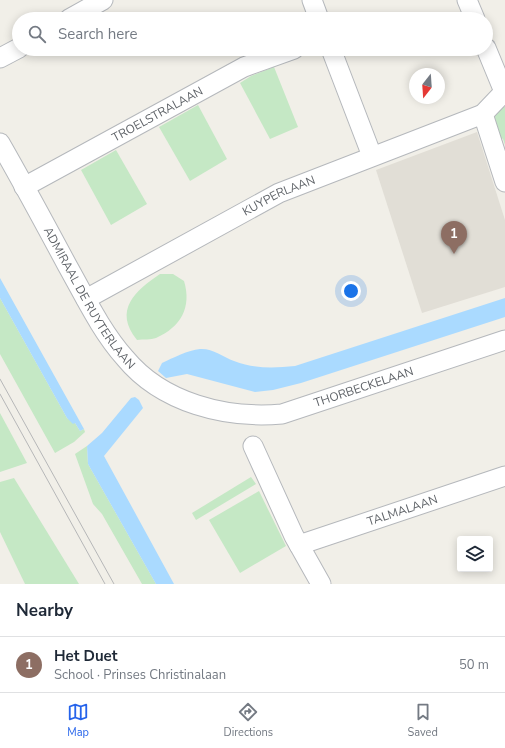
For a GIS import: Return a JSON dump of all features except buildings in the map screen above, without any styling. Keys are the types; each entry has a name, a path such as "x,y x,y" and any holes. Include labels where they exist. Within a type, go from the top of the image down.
{"street":[{"path":"82,12 103,0"},
{"path":"312,0 316,12"},
{"path":"467,0 472,12"},
{"path":"0,58 12,52"},
{"name":"TROELSTRALAAN","path":"24,187 244,67 275,56"},
{"path":"334,56 372,156"},
{"path":"490,56 503,85 483,114 505,182"},
{"name":"KUYPERLAAN","path":"86,299 279,193 483,114"},
{"name":"ADMIRAAL DE RUYTERLAAN","path":"0,143 86,299 114,345 126,360 140,373 164,391 190,403 219,411"},
{"name":"THORBECKELAAN","path":"219,411 248,416 282,414 505,340"},
{"path":"253,446 299,545 321,584"},
{"name":"TALMALAAN","path":"299,545 505,476"}],"shaded area":[{"path":"477,132 505,220 505,287 422,313 376,170"}],"green space":[{"path":"274,67 298,127 270,139 240,83 251,76"},
{"path":"198,105 227,159 190,181 159,127"},
{"path":"500,107 505,107 505,145 503,139 495,135 493,113"},
{"path":"116,150 147,204 111,225 81,170"},
{"path":"160,274 173,274 184,281 187,299 185,308 178,322 165,333 154,339 137,340 130,329 127,319 127,310 135,294"},
{"path":"0,298 67,418 75,423 80,431 84,429 85,432 74,442 55,453 0,354"},
{"path":"0,413 27,463 0,472"},
{"path":"87,446 88,464 156,584 142,584 102,514 93,504 75,454"},
{"path":"251,477 256,484 196,520 192,513"},
{"path":"14,478 79,584 25,584 0,532 0,482"},
{"path":"259,491 286,546 240,573 209,520"}],"water":[{"path":"0,278 84,429 80,431 75,423 73,424 67,418 0,298"},
{"path":"505,298 505,317 301,383 273,390 255,392 187,374 166,378 158,371 162,363 200,349 213,351 242,364 257,367 295,366"},
{"path":"135,397 139,400 143,408 104,456 174,584 156,584 88,464 87,446 102,433 131,398"}],"tram line":[{"path":"0,379 114,584"},
{"path":"0,394 105,584"}],"place":[{"name":"Het Duet","path":"454,254"}]}
